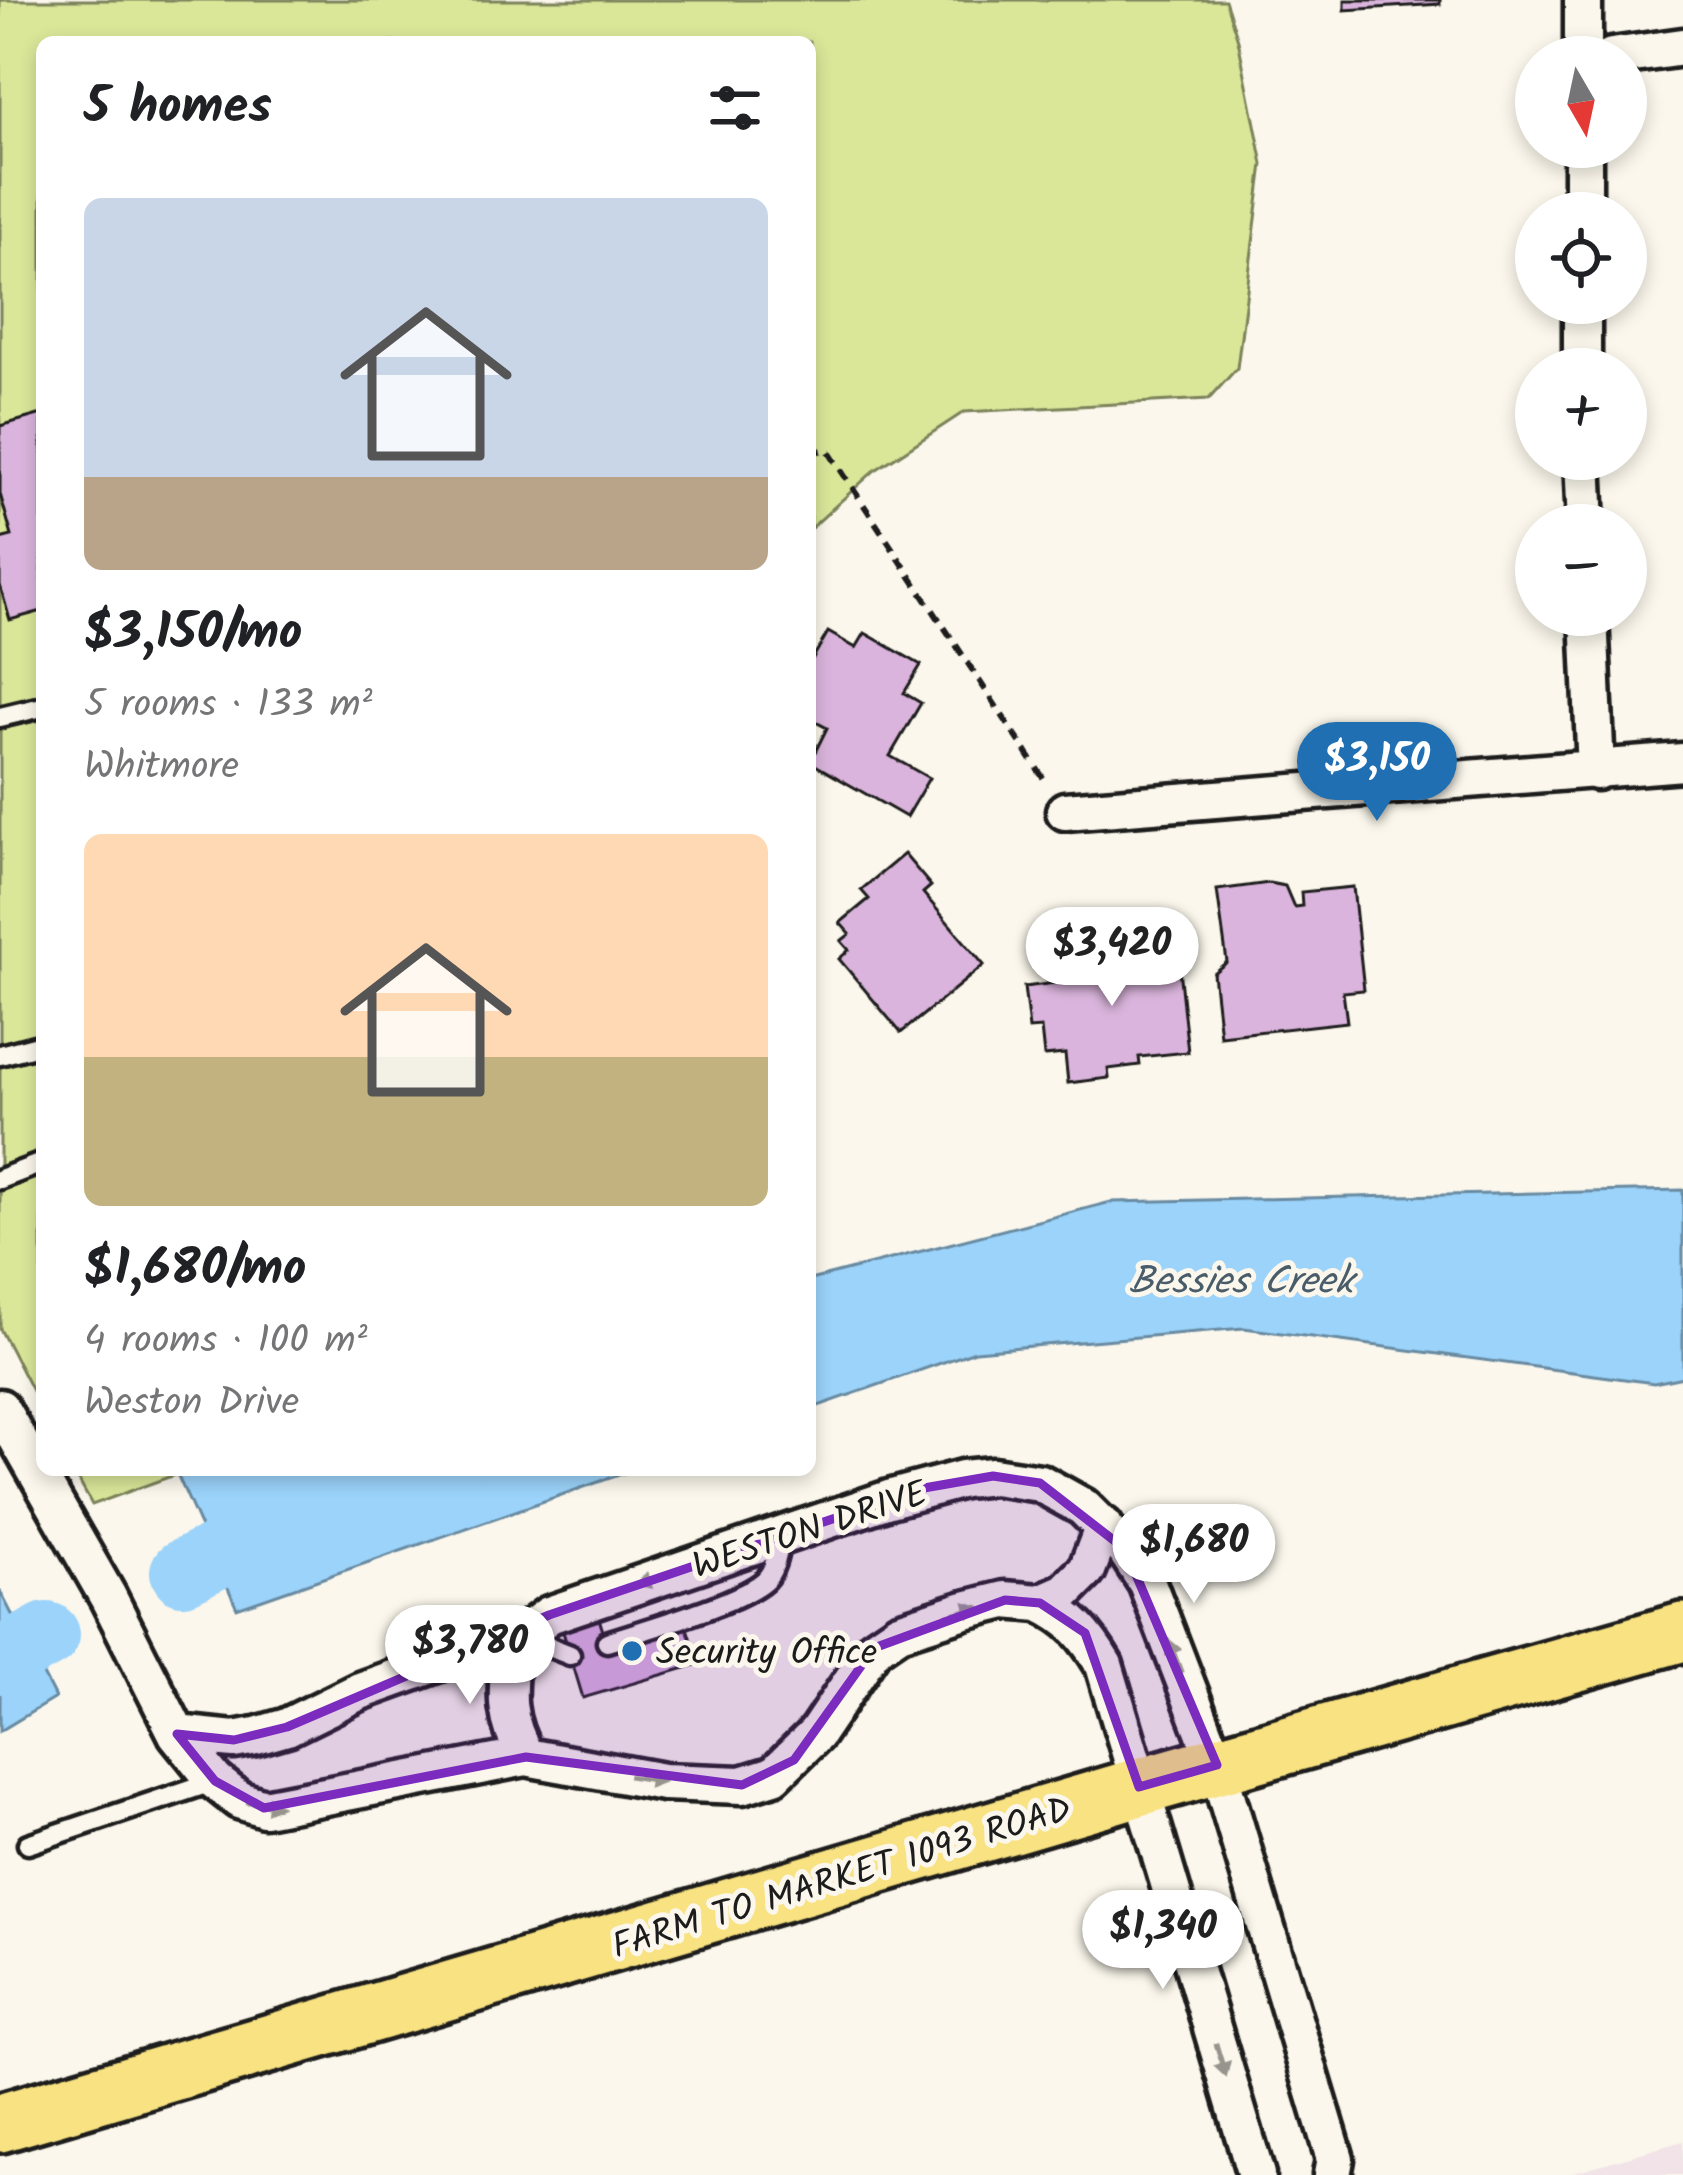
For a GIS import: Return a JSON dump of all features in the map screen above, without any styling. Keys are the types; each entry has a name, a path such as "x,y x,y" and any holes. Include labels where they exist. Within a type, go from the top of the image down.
{"main road":[{"name":"FARM TO MARKET 1093 ROAD","path":"0,2123 1683,1632"}],"street":[{"path":"1583,0 1583,36"},
{"path":"1647,52 1683,47"},
{"path":"1590,636 1596,771"},
{"path":"1065,812 1683,762"},
{"path":"0,1408 36,1471"},
{"path":"39,1476 177,1734 215,1781 239,1800 264,1808 319,1801 526,1757 663,1782 742,1785 774,1775 794,1760 874,1648 899,1631 1005,1600 1040,1603 1067,1616 1104,1664 1256,2175"},
{"name":"WESTON DRIVE","path":"177,1734 234,1740 287,1726 360,1691 520,1633 549,1615 924,1488 993,1476 1040,1483 1061,1492 1104,1526 1147,1583 1217,1765 1335,2159 1332,2175"},
{"path":"1040,1603 1065,1592 1087,1570 1104,1526"},
{"path":"520,1633 506,1701 509,1728 526,1757"}],"lane":[{"path":"0,717 36,708"},
{"path":"0,1055 36,1046"},
{"path":"0,1179 36,1164"},
{"path":"607,1642 710,1607 765,1580 775,1564 781,1536"},
{"path":"520,1633 570,1655"},
{"path":"28,1844 215,1781"}],"path":[{"path":"816,451 827,448 1065,812"}],"highlighted area":[{"path":"993,1476 1040,1483 1125,1549 1217,1765 1139,1787 1085,1633 1040,1603 1005,1600 874,1648 794,1760 742,1785 526,1757 264,1808 215,1781 177,1734 234,1740 287,1727 549,1615 924,1488"}],"shaded area":[{"path":"1683,2141 1683,2175 1564,2175"}],"green space":[{"path":"0,0 1225,0 1238,40 1263,164 1237,368 1209,399 964,412 874,471 816,524 816,36 36,36 36,1398 0,1329"},
{"path":"76,1476 172,1476 92,1505"}],"water":[{"path":"1683,1190 1683,1377 1654,1383 1244,1328 975,1351 816,1407 816,1278 1111,1202"},
{"path":"178,1476 616,1476 237,1608"},
{"path":"0,1591 55,1698 0,1731"}],"building":[{"path":"1345,0 1440,0 1440,4 1345,10"},
{"path":"36,416 36,613 10,620 0,585 0,539 12,536 0,494 0,426"},
{"path":"828,632 856,648 865,633 921,665 904,693 921,703 890,756 929,778 906,817 816,765 816,750 827,728 816,722 816,653"},
{"path":"904,854 931,886 923,893 984,965 901,1033 839,959 849,950 841,941 850,934 840,923 869,899 861,890"},
{"path":"1269,883 1285,886 1294,907 1302,906 1301,892 1353,887 1364,990 1343,992 1347,1022 1220,1036 1213,973 1227,962 1217,890"},
{"path":"1117,938 1118,947 1176,941 1188,1052 1139,1057 1140,1065 1108,1069 1109,1078 1068,1083 1065,1054 1044,1056 1041,1028 1029,1029 1024,987 1071,981 1068,958 1091,956 1090,941"},
{"name":"Security Office","path":"596,1609 608,1647 686,1625 699,1664 583,1698 560,1622"}],"waterway":[{"name":"Bessies Creek","path":"183,1572 299,1516 427,1476"},
{"name":"Bessies Creek","path":"0,1661 47,1635"}],"place":[{"name":"Security Office","path":"632,1651"}]}
